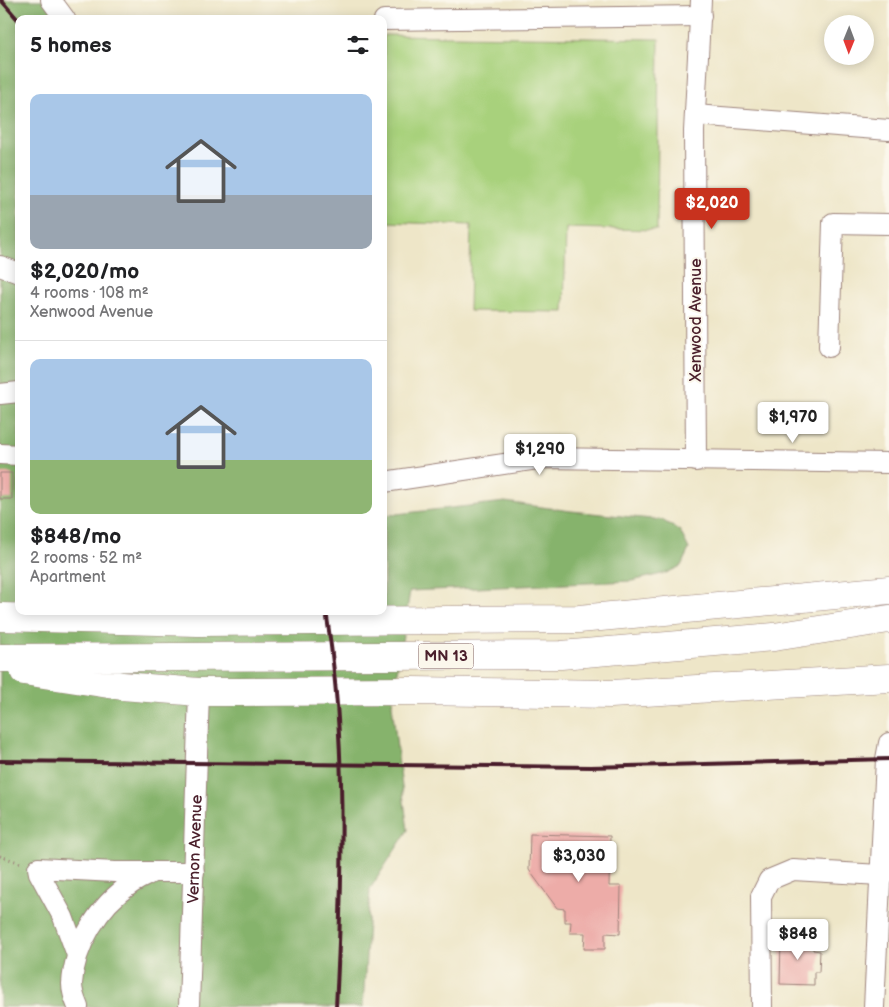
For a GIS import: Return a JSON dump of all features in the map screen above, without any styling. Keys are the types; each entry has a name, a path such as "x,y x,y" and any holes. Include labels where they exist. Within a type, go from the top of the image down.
{"highway":[{"name":"MN 13","path":"0,617 198,622 580,619 889,590"},
{"name":"MN 13","path":"0,658 561,655 774,637 889,619"},
{"path":"0,668 122,686 199,692 413,691 611,694 889,678"}],"street":[{"path":"51,0 62,15"},
{"path":"387,20 701,8"},
{"name":"Xenwood Avenue","path":"696,461 695,115 701,8"},
{"path":"695,115 889,130"},
{"path":"829,347 833,223 889,224"},
{"path":"0,266 15,272"},
{"path":"0,394 15,392"},
{"path":"0,454 15,455"},
{"path":"387,482 544,458 889,463"},
{"name":"Vernon Avenue","path":"189,1007 199,692"},
{"path":"874,1007 885,873 886,759 889,743"},
{"path":"77,955 63,917 38,868 115,872 194,872"},
{"path":"762,1007 761,896 769,880 792,870 885,873"},
{"path":"78,1007 72,984 77,955 87,934 110,902 130,885 153,872"}],"green space":[{"path":"0,0 51,0 63,15 15,15 15,615 387,615 387,515 505,502 662,520 680,531 689,549 681,566 666,573 632,581 410,591 392,704 408,830 370,889 363,1007 0,1007"},
{"path":"387,35 659,39 657,230 566,228 564,312 469,311 471,225 387,222"}],"building":[{"path":"0,473 12,473 12,499 0,499"},
{"path":"530,834 610,836 609,886 621,886 620,934 605,933 605,949 584,949 585,933 570,933 571,922 565,922 565,909 557,908 529,870"},
{"path":"781,937 813,938 813,950 820,951 819,972 814,972 814,985 780,984"}],"railway":[{"path":"1,0 15,16"},
{"path":"327,615 337,710 342,809 336,1007"},
{"path":"0,761 591,767 889,759"}]}
